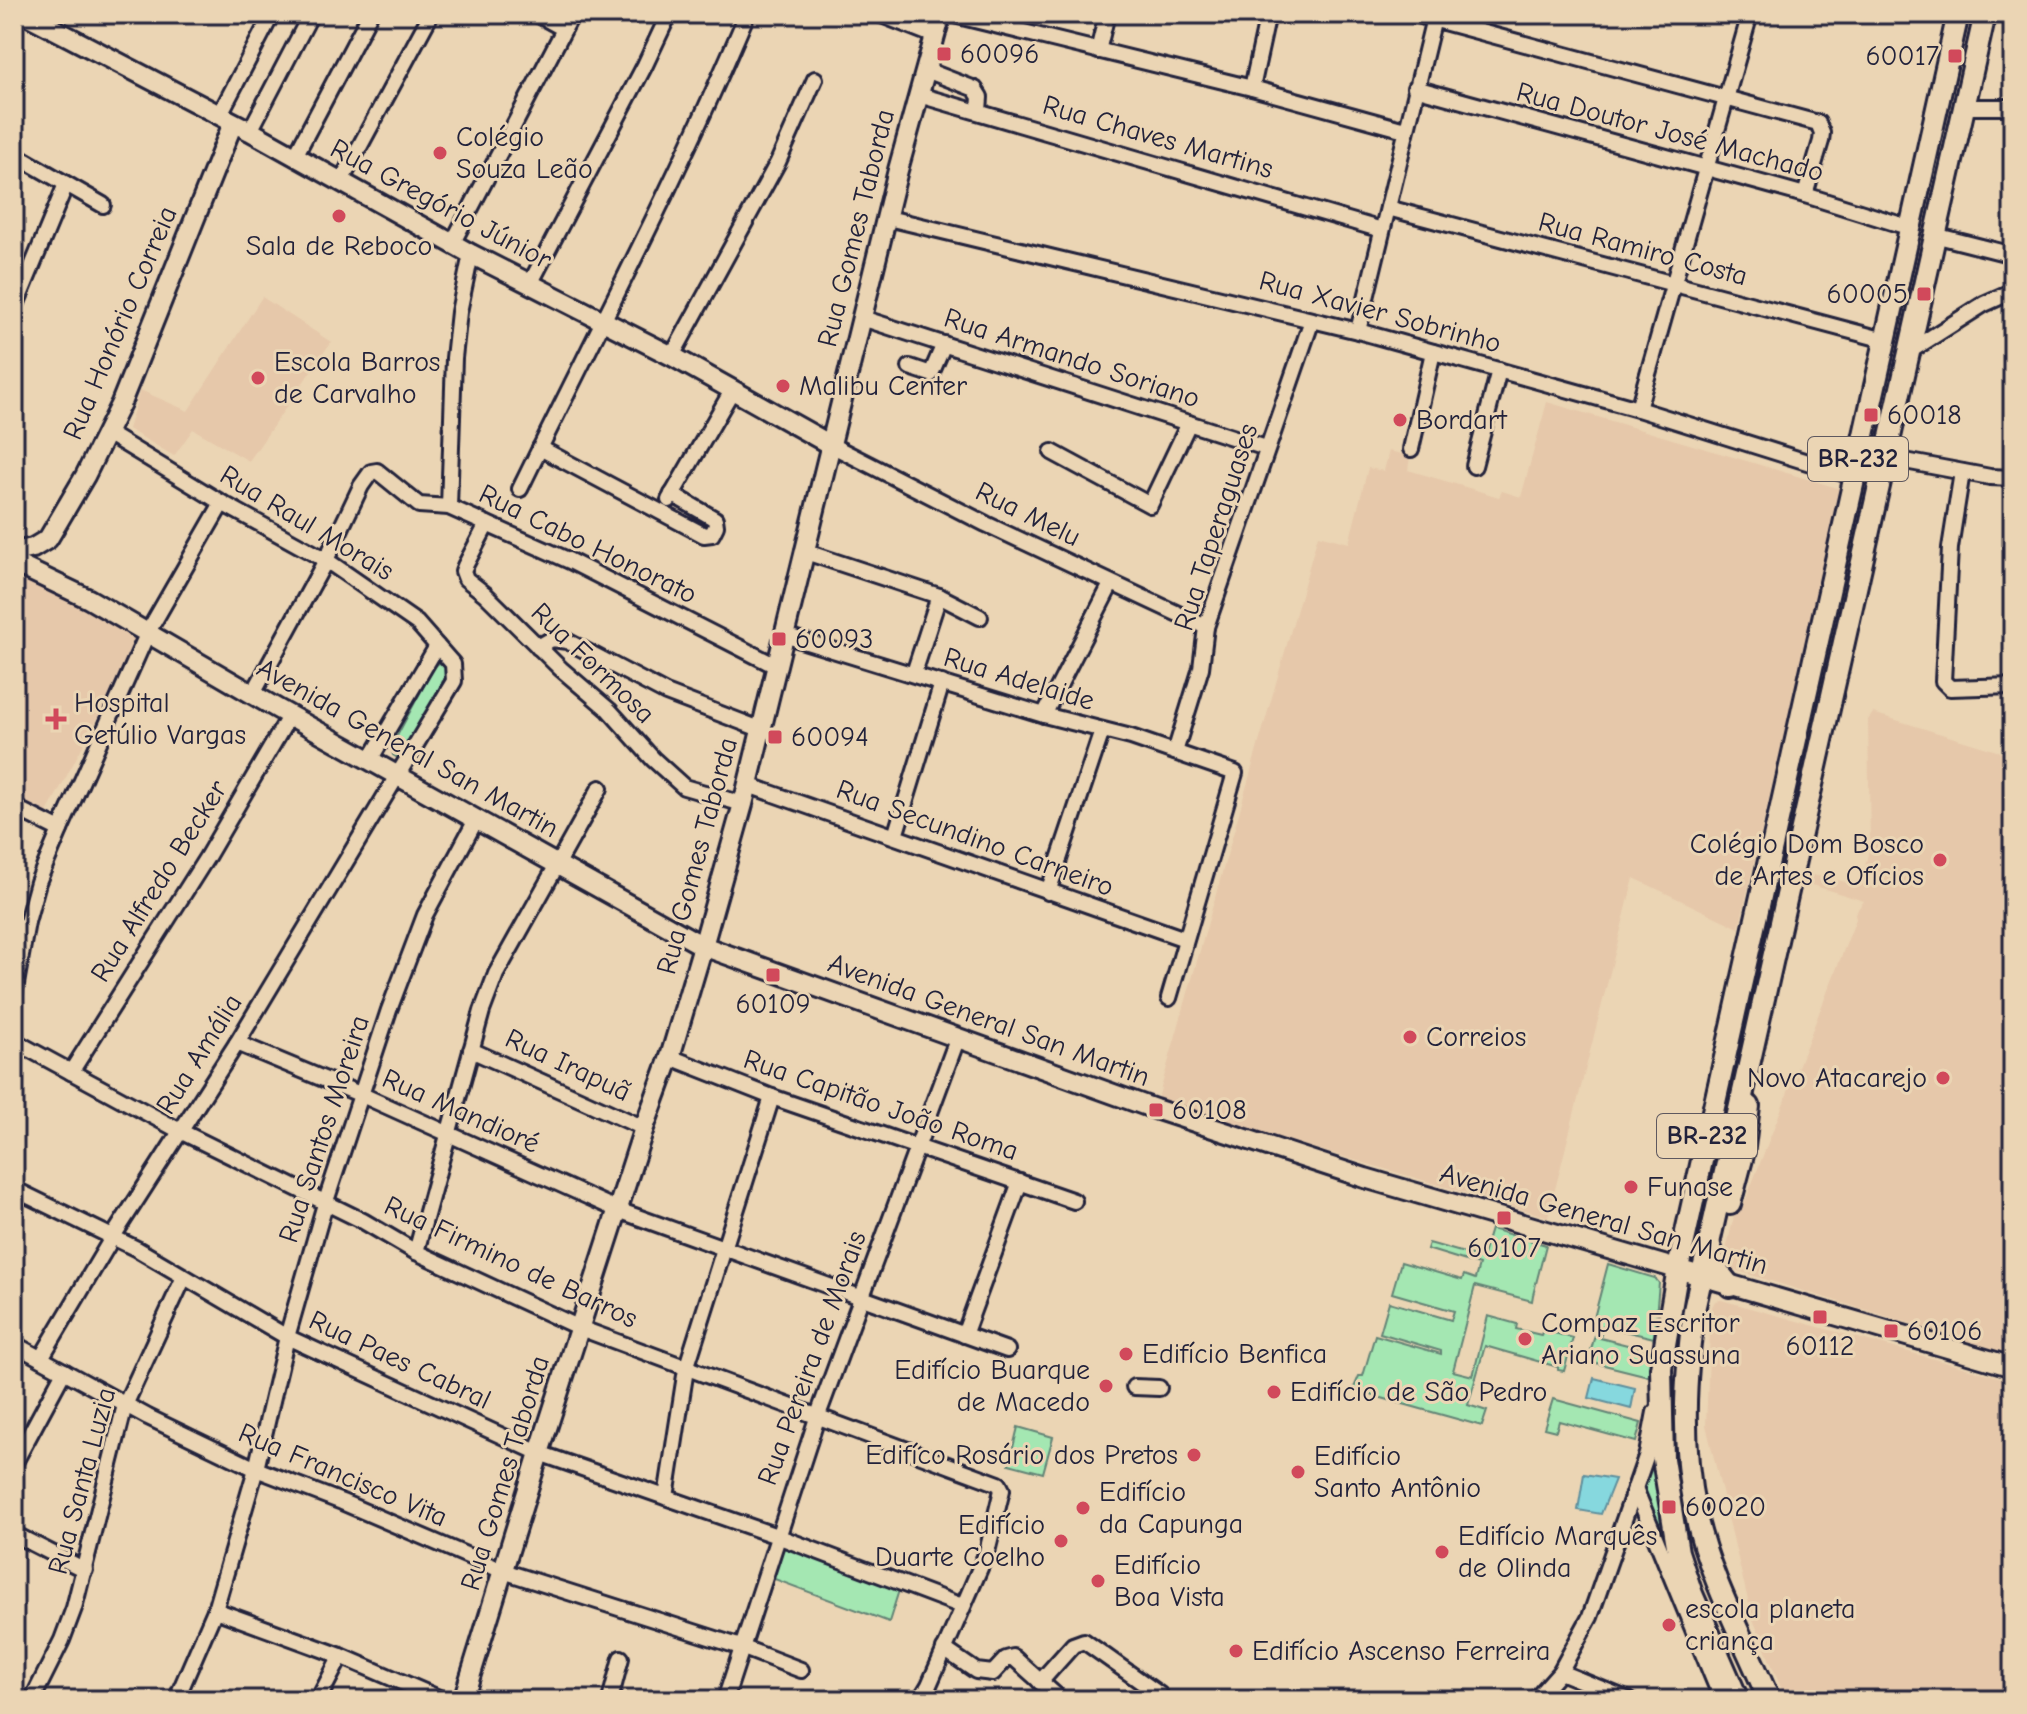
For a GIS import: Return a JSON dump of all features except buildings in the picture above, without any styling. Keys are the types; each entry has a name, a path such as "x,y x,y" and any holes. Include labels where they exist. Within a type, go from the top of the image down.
{"highway":[{"name":"BR-232","path":"1738,1700 1692,1594 1678,1552 1663,1459 1656,1440 1670,1266 1685,1240 1958,14"},
{"name":"BR-232","path":"1769,1700 1709,1559 1695,1512 1686,1441 1686,1374 1694,1310 1708,1271 1708,1238 1985,14"},
{"path":"1694,1310 1712,1291 1730,1286 1721,1276 1708,1271 1747,1130 1749,1108 1745,1076 1730,1033"},
{"path":"1663,1360 1669,1400 1686,1441"},
{"path":"1656,1440 1672,1433 1686,1441"}],"main road":[{"name":"Rua Gregório Júnior","path":"25,14 234,123 452,244 672,356 829,444"},
{"name":"Rua Gomes Taborda","path":"463,1700 539,1453 670,1057 703,946 748,785 829,444 941,14"},
{"name":"Rua Honório Correia","path":"48,539 107,433 234,123"},
{"path":"14,552 33,548 48,539"},
{"path":"48,539 43,565 50,580"},
{"name":"Avenida General San Martin","path":"14,563 148,632 703,946 1177,1117 1365,1178 1670,1266 1708,1271"},
{"name":"Avenida General San Martin","path":"1730,1286 2013,1367"}],"street":[{"path":"234,123 272,14"},
{"path":"234,123 311,14"},
{"path":"295,156 370,14"},
{"path":"340,183 431,14"},
{"path":"537,14 564,29"},
{"path":"452,244 572,14"},
{"path":"530,284 669,14"},
{"path":"520,489 716,88 747,14"},
{"path":"879,14 935,36"},
{"path":"950,14 1252,88 1405,130"},
{"path":"1098,51 1107,14"},
{"path":"1252,88 1268,14"},
{"path":"1414,14 1434,16 1820,125 1821,141 1805,195"},
{"path":"1638,409 1750,14"},
{"path":"1358,331 1434,16"},
{"path":"926,70 975,89 980,97 979,111"},
{"path":"672,356 778,162 815,79"},
{"name":"Rua Doutor José Machado","path":"1415,88 1805,195 1911,228"},
{"name":"Rua Chaves Martins","path":"919,95 1382,230"},
{"path":"1964,107 2013,107"},
{"path":"14,154 103,205"},
{"path":"14,310 66,184"},
{"name":"Rua Ramiro Costa","path":"1388,208 1885,340"},
{"name":"Rua Xavier Sobrinho","path":"888,218 1358,331 1638,409 1855,477"},
{"path":"1934,235 2013,255"},
{"path":"449,507 454,358 459,312 471,254"},
{"path":"1910,351 1984,304 2013,291"},
{"name":"Rua Armando Soriano","path":"862,318 1266,448"},
{"name":"Rua Taperaguases","path":"1175,752 1201,668 1206,627 1312,320"},
{"path":"910,367 931,374 944,344"},
{"path":"1411,449 1433,352"},
{"path":"1474,466 1499,370"},
{"path":"663,511 733,389"},
{"path":"1052,452 1150,505 1189,423"},
{"name":"Rua Raul Morais","path":"107,433 222,503 326,560 417,623 453,664 454,681"},
{"name":"Rua Melu","path":"829,444 1111,584 1206,627"},
{"path":"540,448 704,535 712,534 715,519 672,494"},
{"path":"1884,457 2013,478"},
{"name":"Rua Cabo Honorato","path":"326,560 361,486 371,472 381,472 416,504 449,507 570,561 776,666"},
{"path":"1962,472 1950,548 1943,681 1950,688 2013,686"},
{"path":"14,995 27,922 38,882 148,632 222,503"},
{"name":"Rua Formosa","path":"487,524 463,575 609,710 653,759 684,787 743,804"},
{"path":"803,551 939,596 980,617"},
{"path":"253,694 326,560"},
{"path":"1044,715 1111,584"},
{"path":"914,673 939,596"},
{"name":"Rua Adelaide","path":"784,635 1044,715 1131,737 1232,771 1236,776 1185,939"},
{"path":"538,647 552,639 567,641 666,693 760,729"},
{"path":"370,760 437,646"},
{"name":"Rua Amália","path":"41,1358 112,1238 237,1043 454,681"},
{"path":"895,836 942,683"},
{"name":"Rua Alfredo Becker","path":"71,1072 207,857 290,715"},
{"path":"1048,892 1102,731"},
{"name":"Rua Secundino Carneiro","path":"748,785 1185,939"},
{"path":"416,1252 482,1011 496,974 600,788"},
{"path":"14,807 60,830"},
{"name":"Rua Santos Moreira","path":"176,1700 215,1610 256,1469 287,1337 325,1204 389,1010 425,915 477,818"},
{"path":"1169,998 1185,939"},
{"name":"Rua Pereira de Morais","path":"725,1700 818,1415 958,1037"},
{"name":"Rua Firmino de Barros","path":"14,1041 182,1132 363,1221 416,1252 580,1328 995,1482 1002,1490 987,1552 962,1606"},
{"name":"Rua Mandioré","path":"237,1043 362,1095 618,1210 1007,1350"},
{"name":"Rua Irapuã","path":"471,1050 644,1128"},
{"name":"Rua Capitão João Roma","path":"670,1057 772,1097 1074,1201"},
{"path":"666,1497 686,1369 772,1097"},
{"path":"964,1335 1020,1182"},
{"name":"Rua Paes Cabral","path":"14,1189 137,1249 287,1337 539,1453 777,1536 962,1606"},
{"name":"Rua Santa Luzia","path":"32,1700 62,1640 85,1570 125,1405 184,1277"},
{"name":"Rua Francisco Vita","path":"14,1344 125,1405 256,1469 503,1571 741,1647 801,1670"},
{"path":"14,1464 64,1371"},
{"path":"1134,1387 1159,1388"},
{"path":"1535,1700 1560,1672 1590,1617 1635,1488 1656,1440"},
{"path":"1635,1488 1722,1700"},
{"path":"1619,1531 1625,1525 1636,1522 1651,1530"},
{"path":"14,1534 85,1570"},
{"path":"920,1700 962,1606"},
{"path":"215,1610 341,1656 443,1700"},
{"path":"1040,1682 1073,1645 1084,1641 1160,1695"},
{"path":"944,1649 983,1674 993,1673 1006,1659 1013,1657 1061,1700"},
{"path":"318,1700 341,1656"},
{"path":"610,1700 621,1658"},
{"path":"1560,1672 1629,1700"}],"shaded area":[{"name":"Escola Barros de Carvalho","path":"262,297 331,342 249,461 193,429 174,456 128,429 140,390 188,411"},
{"path":"1547,402 1841,489 1739,928 1634,878 1548,1217 1157,1102 1318,535 1349,543 1368,468 1384,471 1389,451 1410,456 1408,470 1499,497 1502,491 1521,497"},
{"name":"Hospital Getúlio Vargas","path":"14,562 143,634 44,818 14,804"},
{"path":"1873,713 2013,756 2013,1355 1728,1268 1725,1264 1736,1208 1742,1209 1856,919 1855,913 1864,901 1805,883 1807,874 1861,885 1870,845 1868,720"},
{"path":"1721,1300 2013,1381 2013,1700 1786,1700 1752,1617 1706,1425 1711,1309 1715,1301"}],"green space":[{"path":"439,663 446,666 446,675 404,755 398,758 393,755 391,747"},
{"path":"1491,1229 1546,1245 1532,1301 1475,1286 1453,1371 1473,1376 1488,1316 1517,1324 1516,1329 1541,1335 1543,1330 1573,1338 1564,1371 1485,1346 1468,1405 1487,1411 1482,1426 1353,1390 1359,1376 1363,1376 1375,1335 1441,1354 1441,1351 1380,1333 1389,1302 1451,1320 1454,1311 1392,1293 1401,1262 1462,1280 1464,1275 1475,1279 1479,1265 1427,1249 1429,1243 1482,1258"},
{"path":"1608,1264 1655,1278 1659,1283 1654,1338 1603,1326 1600,1338 1655,1352 1652,1377 1588,1361 1599,1320 1594,1318"},
{"path":"1553,1399 1641,1423 1636,1442 1559,1421 1556,1431 1544,1428"},
{"path":"1018,1427 1053,1437 1043,1473 1009,1464"},
{"path":"1654,1448 1683,1577 1639,1490"},
{"path":"781,1542 900,1587 889,1622 769,1577"}],"water":[{"path":"1594,1378 1635,1388 1631,1409 1589,1398"},
{"path":"1584,1474 1615,1479 1601,1514 1578,1510"}],"place":[{"name":"60096","path":"944,54"},
{"name":"60017","path":"1955,56"},
{"name":"Colégio Souza Leão","path":"440,153"},
{"name":"Sala de Reboco","path":"339,216"},
{"name":"60005","path":"1924,294"},
{"name":"Escola Barros de Carvalho","path":"258,378"},
{"name":"Malibu Center","path":"783,386"},
{"name":"60018","path":"1871,415"},
{"name":"Bordart","path":"1400,420"},
{"name":"60093","path":"779,639"},
{"name":"Hospital Getúlio Vargas","path":"56,719"},
{"name":"60094","path":"775,737"},
{"name":"Colégio Dom Bosco de Artes e Ofícios","path":"1940,860"},
{"name":"60109","path":"773,975"},
{"name":"Correios","path":"1410,1037"},
{"name":"Novo Atacarejo","path":"1943,1078"},
{"name":"60108","path":"1156,1110"},
{"name":"Funase","path":"1631,1187"},
{"name":"60107","path":"1504,1218"},
{"name":"60112","path":"1820,1317"},
{"name":"60106","path":"1891,1331"},
{"name":"Compaz Escritor Ariano Suassuna","path":"1525,1339"},
{"name":"Edifício Benfica","path":"1126,1354"},
{"name":"Edifício Buarque de Macedo","path":"1106,1386"},
{"name":"Edifício de São Pedro","path":"1274,1392"},
{"name":"Edifíco Rosário dos Pretos","path":"1194,1455"},
{"name":"Edifício Santo Antônio","path":"1298,1472"},
{"name":"60020","path":"1669,1507"},
{"name":"Edifício da Capunga","path":"1083,1508"},
{"name":"Edifício Duarte Coelho","path":"1061,1541"},
{"name":"Edifício Marquês de Olinda","path":"1442,1552"},
{"name":"Edifício Boa Vista","path":"1098,1581"},
{"name":"escola planeta criança","path":"1669,1625"},
{"name":"Edifício Ascenso Ferreira","path":"1236,1651"}]}
